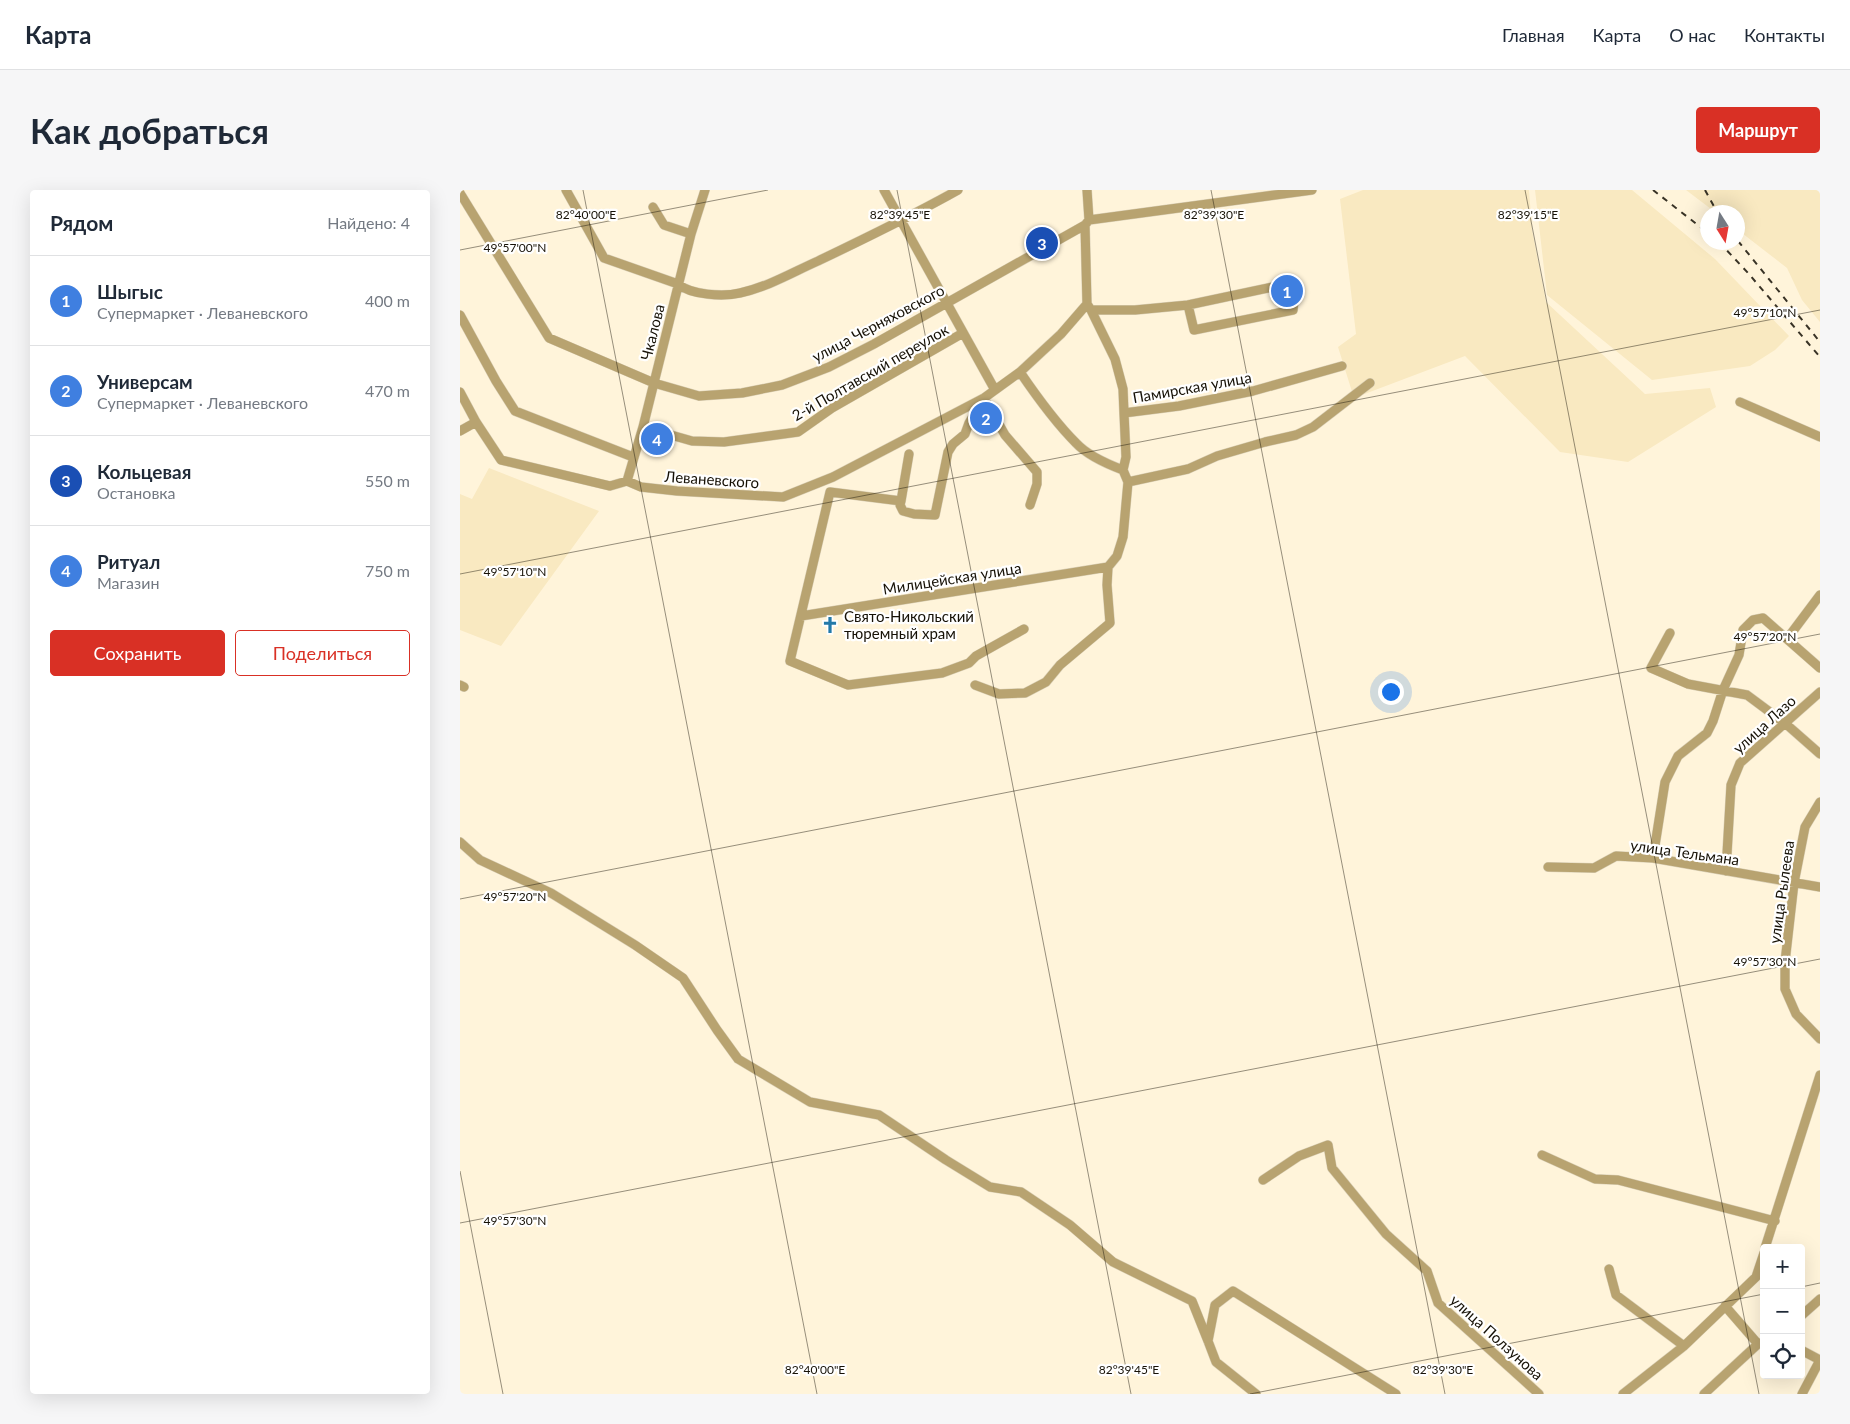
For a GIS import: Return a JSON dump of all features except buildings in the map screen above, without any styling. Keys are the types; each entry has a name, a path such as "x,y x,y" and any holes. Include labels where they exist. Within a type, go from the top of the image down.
{"street":[{"path":"566,190 604,258 678,284 685,290 722,295 740,293 773,282 901,222 958,190"},
{"name":"Чкалова","path":"627,481 643,427 691,234 705,190"},
{"path":"884,190 995,390"},
{"path":"1088,190 1089,307 1135,310 1188,305 1291,283 1294,300 1293,310 1194,330 1188,305"},
{"name":"улица Черняховского","path":"460,193 549,338 654,383 699,396 742,393 782,385 829,367 874,344 1087,223 1312,190"},
{"path":"653,207 664,225 691,234"},
{"name":"Леваневского","path":"460,392 476,422 501,460 610,486 627,481 641,487 659,489 783,497 833,477 984,398 1020,372 1089,307"},
{"name":"Памирская улица","path":"1089,307 1115,359 1123,389 1124,413 1178,406 1252,391 1342,366"},
{"path":"460,315 496,381 515,411 633,457"},
{"name":"2-й Полтавский переулок","path":"643,427 692,441 724,442 798,432 832,408 963,333"},
{"path":"1020,372 1038,398 1077,445 1103,462 1123,470"},
{"path":"1128,482 1188,469 1217,456 1296,435 1313,427 1370,383"},
{"path":"984,398 1005,435 1037,472 1037,484 1030,505"},
{"name":"Леваневского","path":"901,501 900,505 903,511 914,514 935,514 948,452 953,444 965,434 969,423 984,398"},
{"path":"1740,402 1820,437"},
{"path":"974,685 999,694 1025,692 1046,682 1060,665 1110,623 1108,567 1117,556 1123,537 1128,482 1123,470 1126,457 1124,413"},
{"path":"460,431 476,422"},
{"path":"909,454 901,501 830,492 790,661 848,685 942,673 969,663 976,656 1024,629"},
{"name":"Милицейская улица","path":"801,616 1108,567"},
{"path":"1786,639 1820,595"},
{"path":"1652,858 1665,782 1678,756 1707,733 1723,690 1739,655 1743,630 1754,620 1764,618 1820,668"},
{"path":"1670,633 1651,668 1688,684 1747,696 1786,724 1820,754"},
{"name":"улица Лазо","path":"1726,871 1731,785 1740,763 1820,692"},
{"name":"улица Рылеева","path":"1820,802 1805,826 1794,883 1785,962 1785,989 1796,1014 1820,1038"},
{"path":"460,842 480,860 551,893 635,945 683,978 738,1059 810,1102 879,1115 990,1187 1021,1192 1070,1225 1113,1262 1192,1300 1216,1362 1256,1394"},
{"name":"улица Тельмана","path":"1548,867 1594,868 1616,856 1652,858 1820,888"},
{"path":"1766,1244 1820,1075"},
{"name":"улица Ползунова","path":"1263,1180 1299,1156 1328,1145 1332,1168 1386,1234 1427,1271 1438,1303 1539,1394"},
{"path":"1542,1155 1595,1179 1618,1180 1774,1221"},
{"path":"1623,1394 1684,1346 1756,1277 1760,1265"},
{"path":"1610,1269 1616,1295 1684,1346"},
{"path":"1208,1341 1215,1305 1233,1291 1396,1394"},
{"path":"1805,1312 1820,1299"},
{"path":"1725,1306 1760,1342"},
{"path":"1704,1394 1760,1344"},
{"path":"1802,1394 1820,1360 1805,1352"}],"shaded area":[{"path":"1363,190 1529,190 1532,230 1546,302 1645,394 1710,388 1716,407 1628,462 1560,452 1465,356 1354,398 1338,347 1356,334 1340,199"},
{"path":"1535,190 1632,190 1700,247 1700,250 1704,250 1715,259 1789,336 1775,350 1750,366 1652,380 1547,295"},
{"path":"1686,190 1820,190 1820,322 1802,300 1787,268 1745,235 1745,205 1706,205"},
{"path":"489,468 599,511 501,646 460,630 460,494 472,499"}],"railway":[{"path":"1653,190 1700,227"},
{"path":"1705,190 1713,205"},
{"path":"1726,250 1820,357"},
{"path":"1745,250 1820,342"}],"place":[{"name":"Кольцевая","path":"1042,243"},
{"name":"Шыгыс","path":"1287,291"},
{"name":"Универсам","path":"986,418"},
{"name":"Ритуал","path":"657,439"},
{"name":"Свято-Никольский тюремный храм","path":"830,625"}]}
